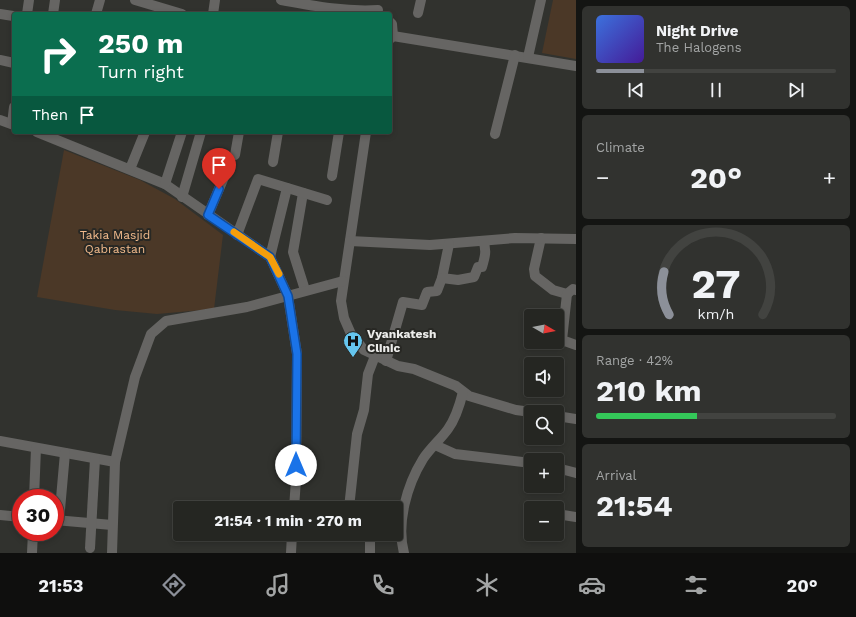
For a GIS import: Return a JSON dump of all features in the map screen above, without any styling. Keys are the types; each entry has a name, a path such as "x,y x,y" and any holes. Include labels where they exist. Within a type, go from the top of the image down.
{"street":[{"path":"27,12 30,0"},
{"path":"53,12 55,0"},
{"path":"97,12 100,0"},
{"path":"135,0 150,9 169,12"},
{"path":"213,12 215,0"},
{"path":"281,0 323,8 359,11 379,8"},
{"path":"418,12 422,0"},
{"path":"528,57 540,0"},
{"path":"0,14 12,16"},
{"path":"392,24 392,38 516,55 576,66"},
{"path":"495,134 516,55"},
{"path":"0,60 12,63"},
{"path":"0,120 12,124"},
{"path":"42,134 130,168 165,184 270,257 288,296 297,354 294,501"},
{"path":"130,168 144,134"},
{"path":"165,184 181,134"},
{"path":"182,197 200,134"},
{"path":"208,215 233,159 239,134"},
{"path":"273,162 278,134"},
{"path":"332,176 339,134"},
{"path":"366,134 340,301 344,318 351,334 364,350 386,361 398,366 414,369 456,386 469,396 524,411"},
{"path":"237,235 258,179 327,200"},
{"path":"270,257 287,188"},
{"path":"303,193 293,252 305,290"},
{"path":"350,241 390,244 449,244 541,238 576,239"},
{"path":"541,238 534,269 535,276 553,290 571,292 562,340 576,345"},
{"path":"442,278 458,280 474,277 478,267 482,267 485,256 486,248 483,241"},
{"path":"386,361 403,302 422,305 427,292 437,291 442,278 449,244"},
{"path":"112,553 115,462 135,377 151,334 166,321 247,307 305,290 343,281"},
{"path":"350,501 357,434 364,410 368,374 375,356"},
{"path":"404,553 401,540 402,515 411,485 423,460 449,428 464,392"},
{"path":"564,417 576,419"},
{"path":"0,441 115,462"},
{"path":"435,445 455,454 524,462"},
{"path":"34,489 36,448"},
{"path":"61,489 65,453"},
{"path":"90,548 95,458"},
{"path":"564,470 576,473"},
{"path":"0,515 12,516"},
{"path":"564,515 576,517"},
{"path":"64,521 112,525"},
{"path":"32,553 33,541"},
{"path":"291,553 292,541"},
{"path":"370,541 370,553"}],"green space":[{"path":"553,0 576,0 576,59 542,53"},
{"name":"Takia Masjid Qabrastan","path":"64,150 140,180 175,199 223,235 214,309 157,314 115,310 37,297"}],"slow traffic":[{"path":"234,232 270,257 279,274"}],"place":[{"name":"Vyankatesh Clinic","path":"353,358"}],"route":[{"path":"219,189 208,215 270,257 288,296 297,354 296,465"}]}
